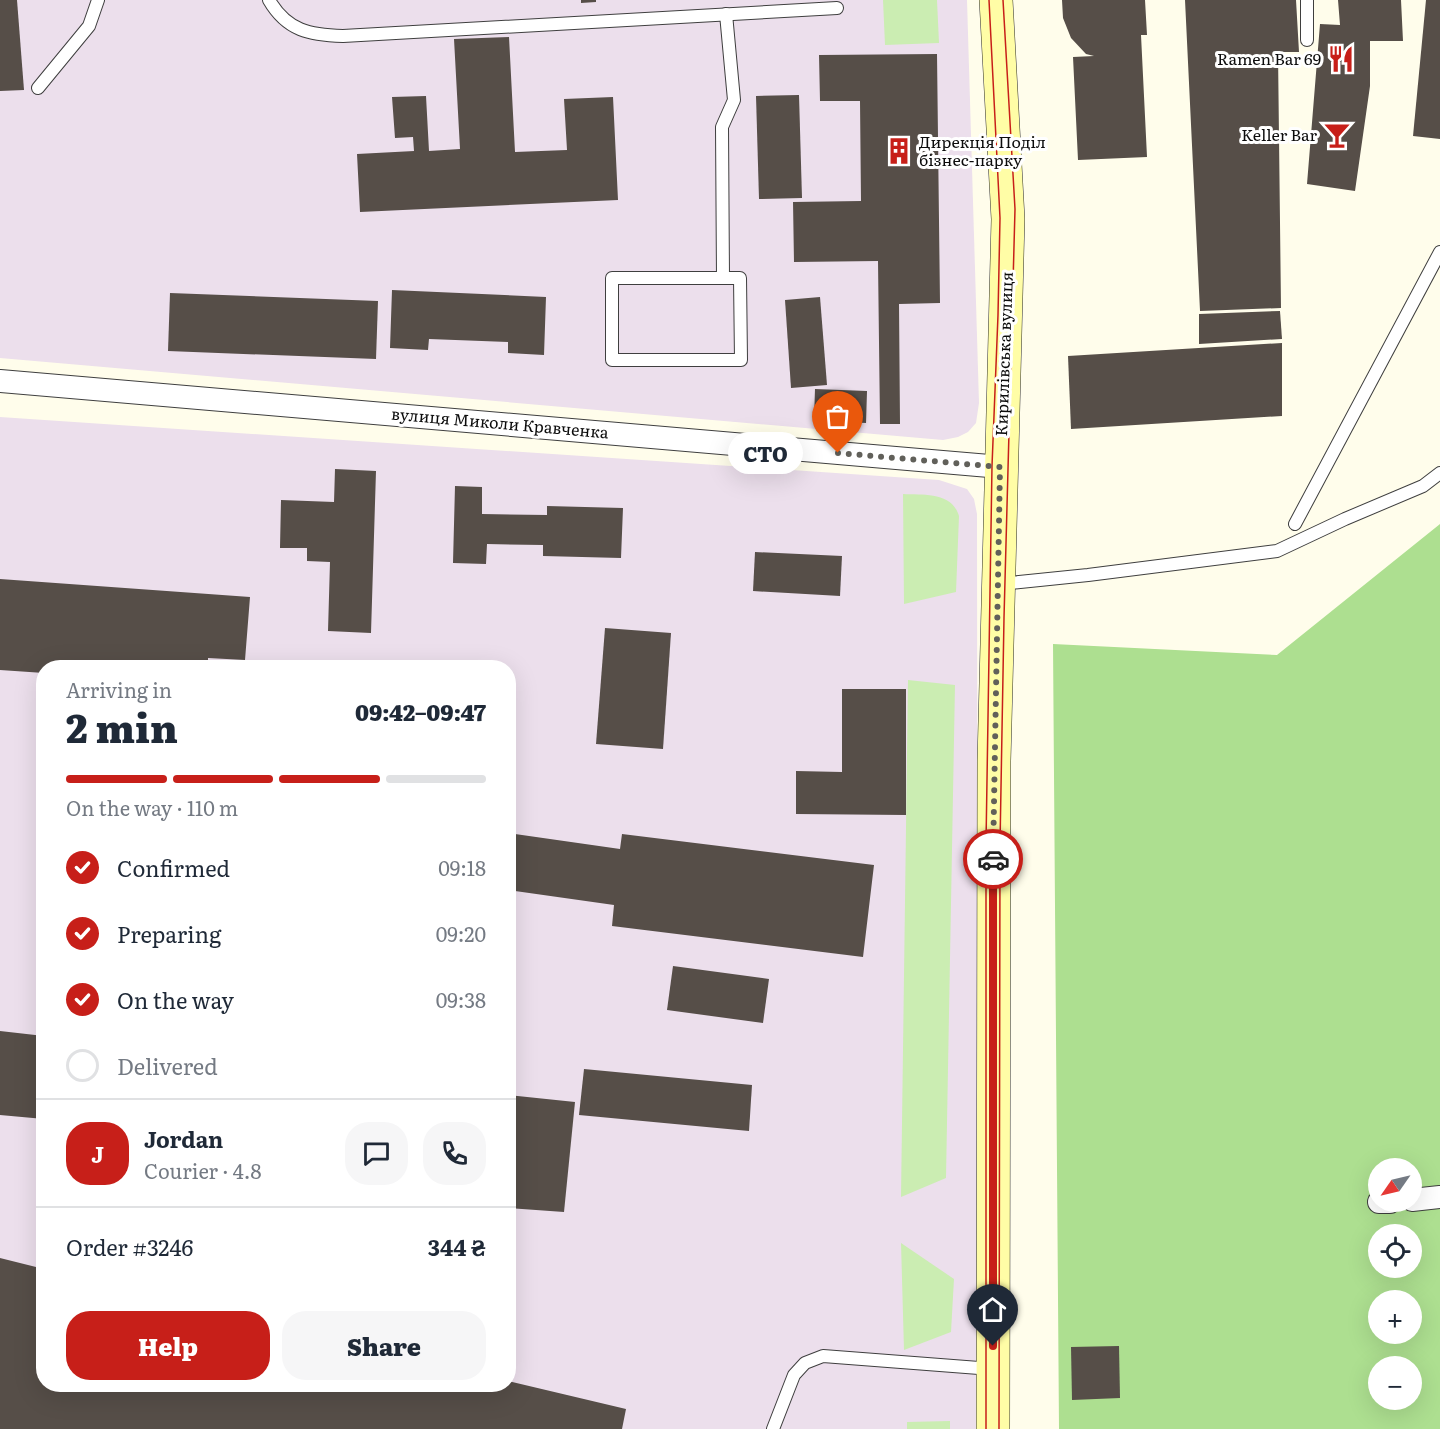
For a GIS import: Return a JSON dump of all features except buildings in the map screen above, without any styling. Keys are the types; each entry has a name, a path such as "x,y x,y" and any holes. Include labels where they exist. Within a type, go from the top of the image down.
{"main road":[{"name":"Кирилівська вулиця","path":"993,1429 993,895 1000,467 1008,219 996,0"}],"street":[{"name":"вулиця Миколи Кравченка","path":"0,381 1000,467"},
{"path":"1422,1199 1440,1197"}],"lane":[{"path":"38,88 89,26 98,0"},
{"path":"269,0 286,20 302,31 319,36 837,8"},
{"path":"1306,0 1307,40"},
{"path":"723,278 722,127 734,100 726,14"},
{"path":"1296,524 1440,252"},
{"path":"612,278 723,278 740,278 741,360 612,360 612,278"},
{"path":"998,584 1088,575 1277,550 1423,486 1440,473"},
{"path":"773,1429 794,1375 805,1363 823,1356 993,1370"}],"shaded area":[{"path":"0,0 967,0 979,403 976,423 968,432 943,440 0,358"},
{"path":"0,417 939,480 967,489 974,499 977,514 978,1429 0,1429"}],"green space":[{"path":"883,0 937,0 939,43 885,45"},
{"path":"903,494 936,496 955,508 959,516 956,592 904,604"},
{"path":"1440,524 1440,1429 1059,1429 1053,644 1277,655"},
{"path":"908,680 955,685 946,1178 901,1197"},
{"path":"901,1243 954,1279 951,1332 904,1350"},
{"path":"950,1421 950,1429 907,1429 907,1422"}],"tram line":[{"path":"986,1429 986,843 992,466 1000,218 989,0"},
{"path":"999,1429 1000,844 1015,209 1003,0"}],"way so far":[{"path":"838,453 1000,467 993,859"}],"place":[{"name":"Ramen Bar 69","path":"1341,59"},
{"name":"Keller Bar","path":"1337,135"},
{"name":"Дирекція Поділ бізнес-парку","path":"899,151"},
{"name":"СТО","path":"838,453"}],"route":[{"path":"993,859 993,1346"}]}
